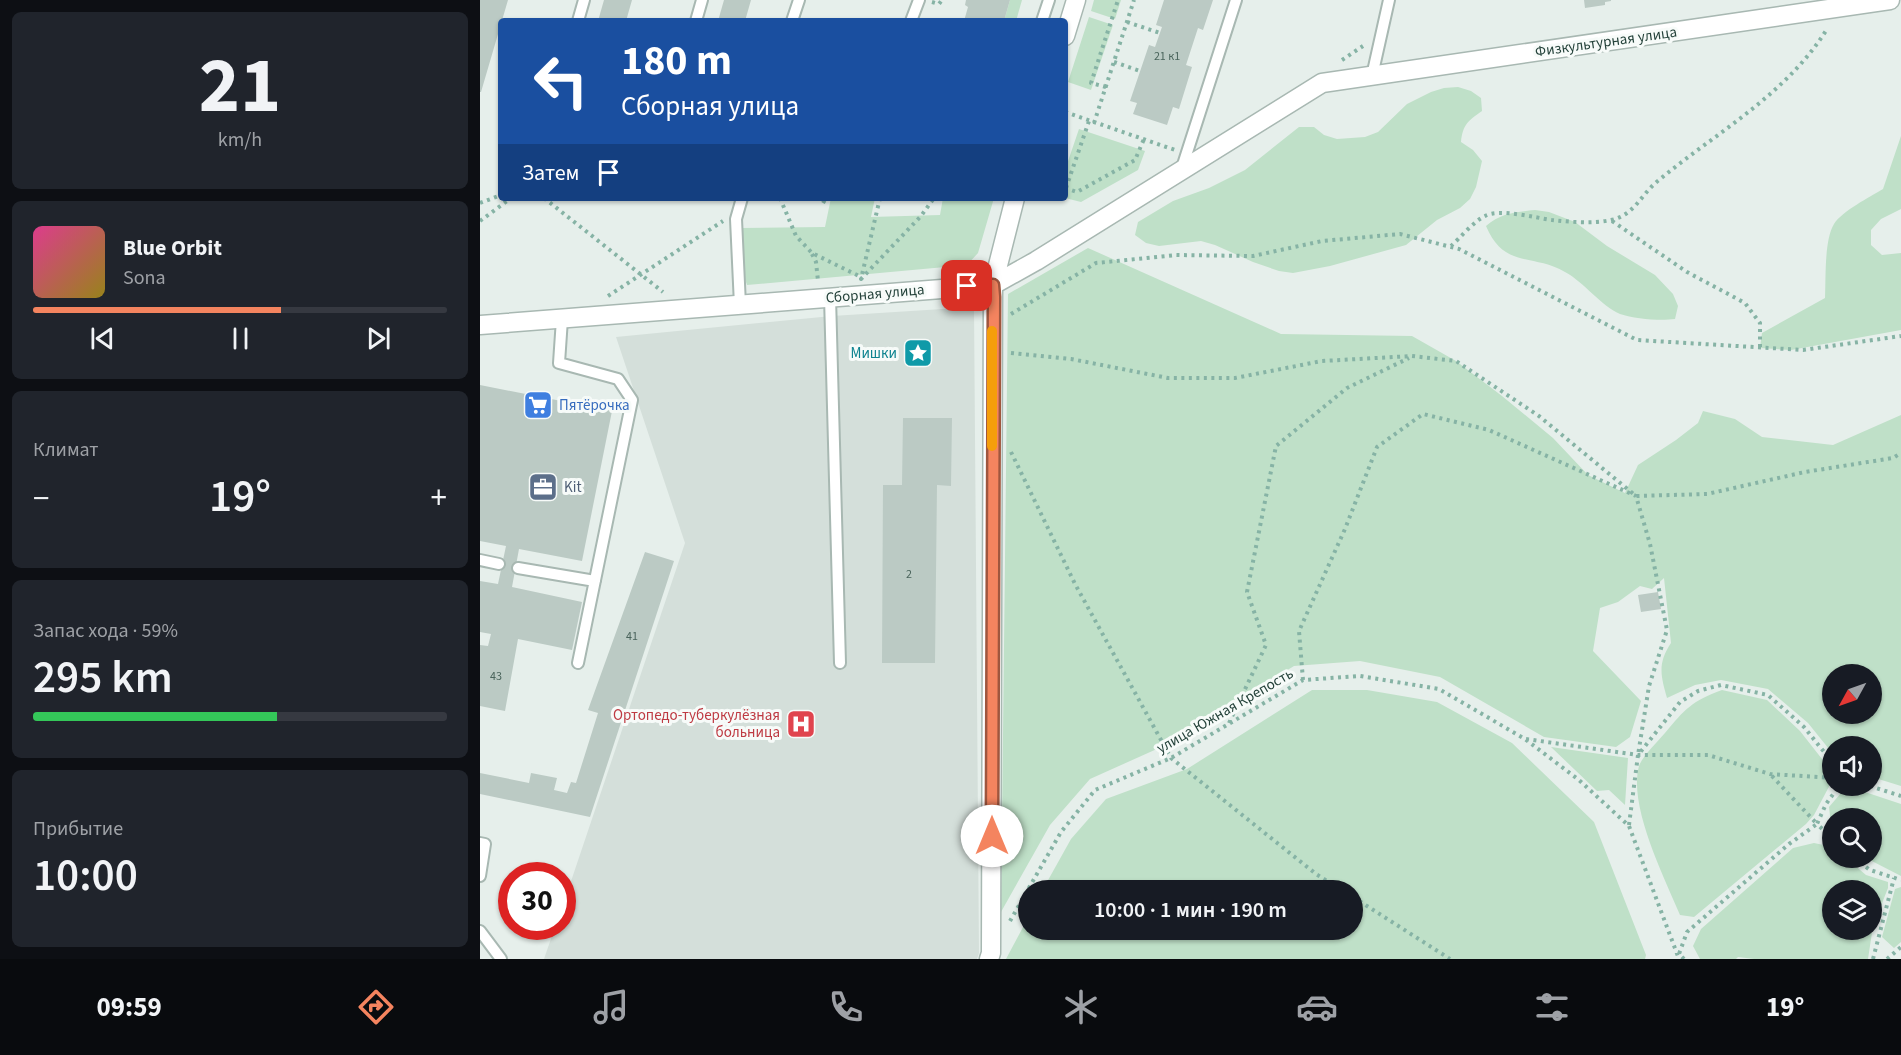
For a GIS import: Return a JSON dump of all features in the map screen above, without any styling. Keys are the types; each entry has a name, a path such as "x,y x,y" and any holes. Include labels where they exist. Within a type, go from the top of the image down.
{"street":[{"path":"1068,26 1076,0"},
{"name":"Физкультурная улица","path":"1322,83 1854,3 1890,0"},
{"name":"Сборная улица","path":"480,326 993,285 1036,261 1322,83"},
{"path":"989,959 992,953 993,285 1014,201"}],"lane":[{"path":"579,18 584,0"},
{"path":"697,18 702,0"},
{"path":"793,18 799,0"},
{"path":"911,18 918,0"},
{"path":"1043,18 1049,0"},
{"path":"1181,171 1236,0"},
{"path":"1372,76 1389,0"},
{"path":"741,201 736,219 741,305"},
{"path":"830,297 840,663"},
{"path":"562,319 559,363 618,379 632,400 578,663"},
{"path":"480,560 499,564"},
{"path":"518,568 595,581"},
{"path":"480,843 485,844 480,876"},
{"path":"480,931 501,959"}],"path":[{"path":"1106,87 1091,83 1118,0"},
{"path":"1094,123 1134,0"},
{"path":"1451,246 1485,215 1508,213 1554,220 1596,222 1612,220 1625,215 1640,202 1656,182 1794,73 1816,47 1833,20"},
{"path":"1126,22 1160,33"},
{"path":"1114,62 1140,71"},
{"path":"1068,113 1180,152"},
{"path":"1068,182 1089,121"},
{"path":"1068,189 1077,192 1136,160 1144,139"},
{"path":"480,203 498,196"},
{"path":"480,221 507,201"},
{"path":"548,201 664,293"},
{"path":"781,201 796,236 812,253 816,262 818,282"},
{"path":"861,279 879,201"},
{"path":"861,279 921,216 932,201"},
{"path":"608,296 739,211"},
{"path":"1612,220 1687,272 1745,303 1760,323 1760,348"},
{"path":"992,325 1095,263 1176,255 1253,256 1322,241 1400,234 1459,249 1636,340 1803,350 1901,336"},
{"path":"812,253 856,273 861,279"},
{"path":"992,351 1071,359 1168,378 1235,378 1322,361 1412,356 1456,361 1539,416 1635,496 1650,543 1667,630 1649,686 1629,826"},
{"path":"1229,723 1266,645 1247,592 1276,446 1347,388 1412,356"},
{"path":"1303,680 1299,631 1345,529 1377,447 1423,414 1489,430 1635,496 1707,495 1805,472 1893,458 1901,453"},
{"path":"1008,444 1075,584 1171,758 1326,880"},
{"name":"улица Южная Крепость","path":"1009,923 1061,832 1095,790 1171,758 1303,680 1360,676 1438,689 1525,739 1579,780 1629,826 1679,957"},
{"path":"1638,754 1680,702 1698,691 1722,685 1768,695 1804,727 1822,749"},
{"path":"1525,739 1638,754 1708,755 1770,774 1822,777"},
{"path":"1770,774 1822,829"},
{"path":"1882,790 1901,796"},
{"path":"1684,959 1679,957 1687,932 1789,844 1816,824 1832,796"},
{"path":"1867,868 1901,880"},
{"path":"1873,959 1894,878"},
{"path":"1363,903 1450,959"},
{"path":"1887,959 1901,947"}],"shaded area":[{"name":"Ортопедо-туберкулёзная больница","path":"974,307 979,953 977,959 544,959 551,940 576,940 576,866 685,543 616,337 832,316"}],"green space":[{"path":"1010,0 1022,0 1017,18 1005,18"},
{"path":"1094,0 1121,0 1115,19 1091,11"},
{"path":"1089,17 1113,25 1091,90 1068,82"},
{"path":"1458,87 1471,91 1481,98 1482,111 1467,124 1461,142 1473,150 1482,161 1476,187 1470,199 1460,208 1437,220 1406,245 1330,266 1293,273 1253,262 1201,241 1159,246 1146,243 1135,235 1138,222 1173,201 1209,188 1245,170 1299,127 1314,127 1324,135 1337,139 1365,137 1378,132 1407,104 1431,92"},
{"path":"1079,129 1145,151 1138,170 1081,202 1068,199 1068,161"},
{"path":"1901,136 1901,209 1881,219 1871,230 1871,245 1882,255 1901,253 1901,330 1791,350 1760,348 1762,333 1825,298 1827,249 1834,224 1850,209 1883,189"},
{"path":"830,201 874,201 871,217 940,215 942,201 993,201 978,253 967,265 747,285 744,276 742,228 825,227"},
{"path":"1535,210 1549,212 1575,222 1607,246 1655,275 1673,294 1678,306 1675,319 1648,319 1620,314 1565,272 1553,266 1520,258 1501,249 1486,226 1503,216"},
{"path":"1088,248 1281,334 1412,336 1456,361 1502,396 1553,438 1588,475 1625,493 1638,465 1698,423 1703,411 1735,419 1762,437 1833,445 1901,415 1901,786 1882,780 1882,736 1822,736 1822,740 1808,723 1768,689 1721,680 1695,685 1667,698 1662,664 1671,643 1664,578 1652,589 1640,586 1618,602 1600,608 1593,651 1641,701 1630,737 1616,747 1544,737 1440,677 1360,661 1294,666 1168,744 1090,779 1050,825 1001,912 1008,294"},
{"path":"1312,690 1367,690 1437,702 1512,743 1594,822 1646,955 1645,959 1006,959 1018,937 1018,940 1363,940 1363,880 1048,880 1071,839 1106,799 1187,769"},
{"path":"1722,690 1767,700 1800,731 1822,759 1822,796 1824,796 1814,815 1806,824 1694,917 1680,915 1657,862 1643,821 1637,782 1639,766 1647,754 1684,712 1703,698"},
{"path":"1551,747 1628,758 1625,805 1609,790 1597,791"},
{"path":"1838,796 1877,796 1901,804 1901,876 1882,866 1882,808 1829,807"},
{"path":"1814,843 1822,845 1822,868 1858,868 1866,875 1882,880 1822,880 1822,940 1871,940 1868,959 1738,957 1736,959 1700,959 1693,946 1701,929 1793,848"},
{"path":"1882,880 1888,882 1882,903"},
{"path":"1901,887 1901,942 1894,948 1882,937 1895,889"}],"building":[{"path":"480,0 508,0 503,18 498,18 498,34 480,92"},
{"path":"604,0 632,0 627,18 599,18"},
{"path":"724,0 751,0 746,18 719,18"},
{"path":"966,0 1010,0 1005,18 965,18 968,7 965,5"},
{"path":"1164,0 1213,0 1203,30 1198,28 1186,65 1192,67 1179,109 1173,107 1167,125 1133,114 1137,103 1130,101 1149,45 1155,47 1162,27 1156,25"},
{"path":"1584,0 1611,1 1605,2 1605,5 1585,8"},
{"path":"480,385 612,411 582,561 519,549 512,587 582,602 572,650 518,639 505,711 480,706 480,645 488,646 491,634 480,632 480,581 498,584 506,546 480,541"},
{"path":"903,418 952,418 951,486 937,485 935,663 882,663 883,485 902,485"},
{"path":"645,552 674,561 590,817 480,794 480,773 529,783 531,773 557,778 554,790 567,793 571,782 576,783 598,713 588,710"},
{"path":"1658,592 1661,609 1641,612 1638,595"}],"slow traffic":[{"path":"992,331 992,446"}],"place":[{"name":"Мишки","path":"918,353"},
{"name":"Пятёрочка","path":"538,405"},
{"name":"Kit","path":"543,487"},
{"name":"Ортопедо-туберкулёзная больница","path":"801,724"}],"route":[{"path":"967,286 993,285 994,297 992,325 992,836"}]}
